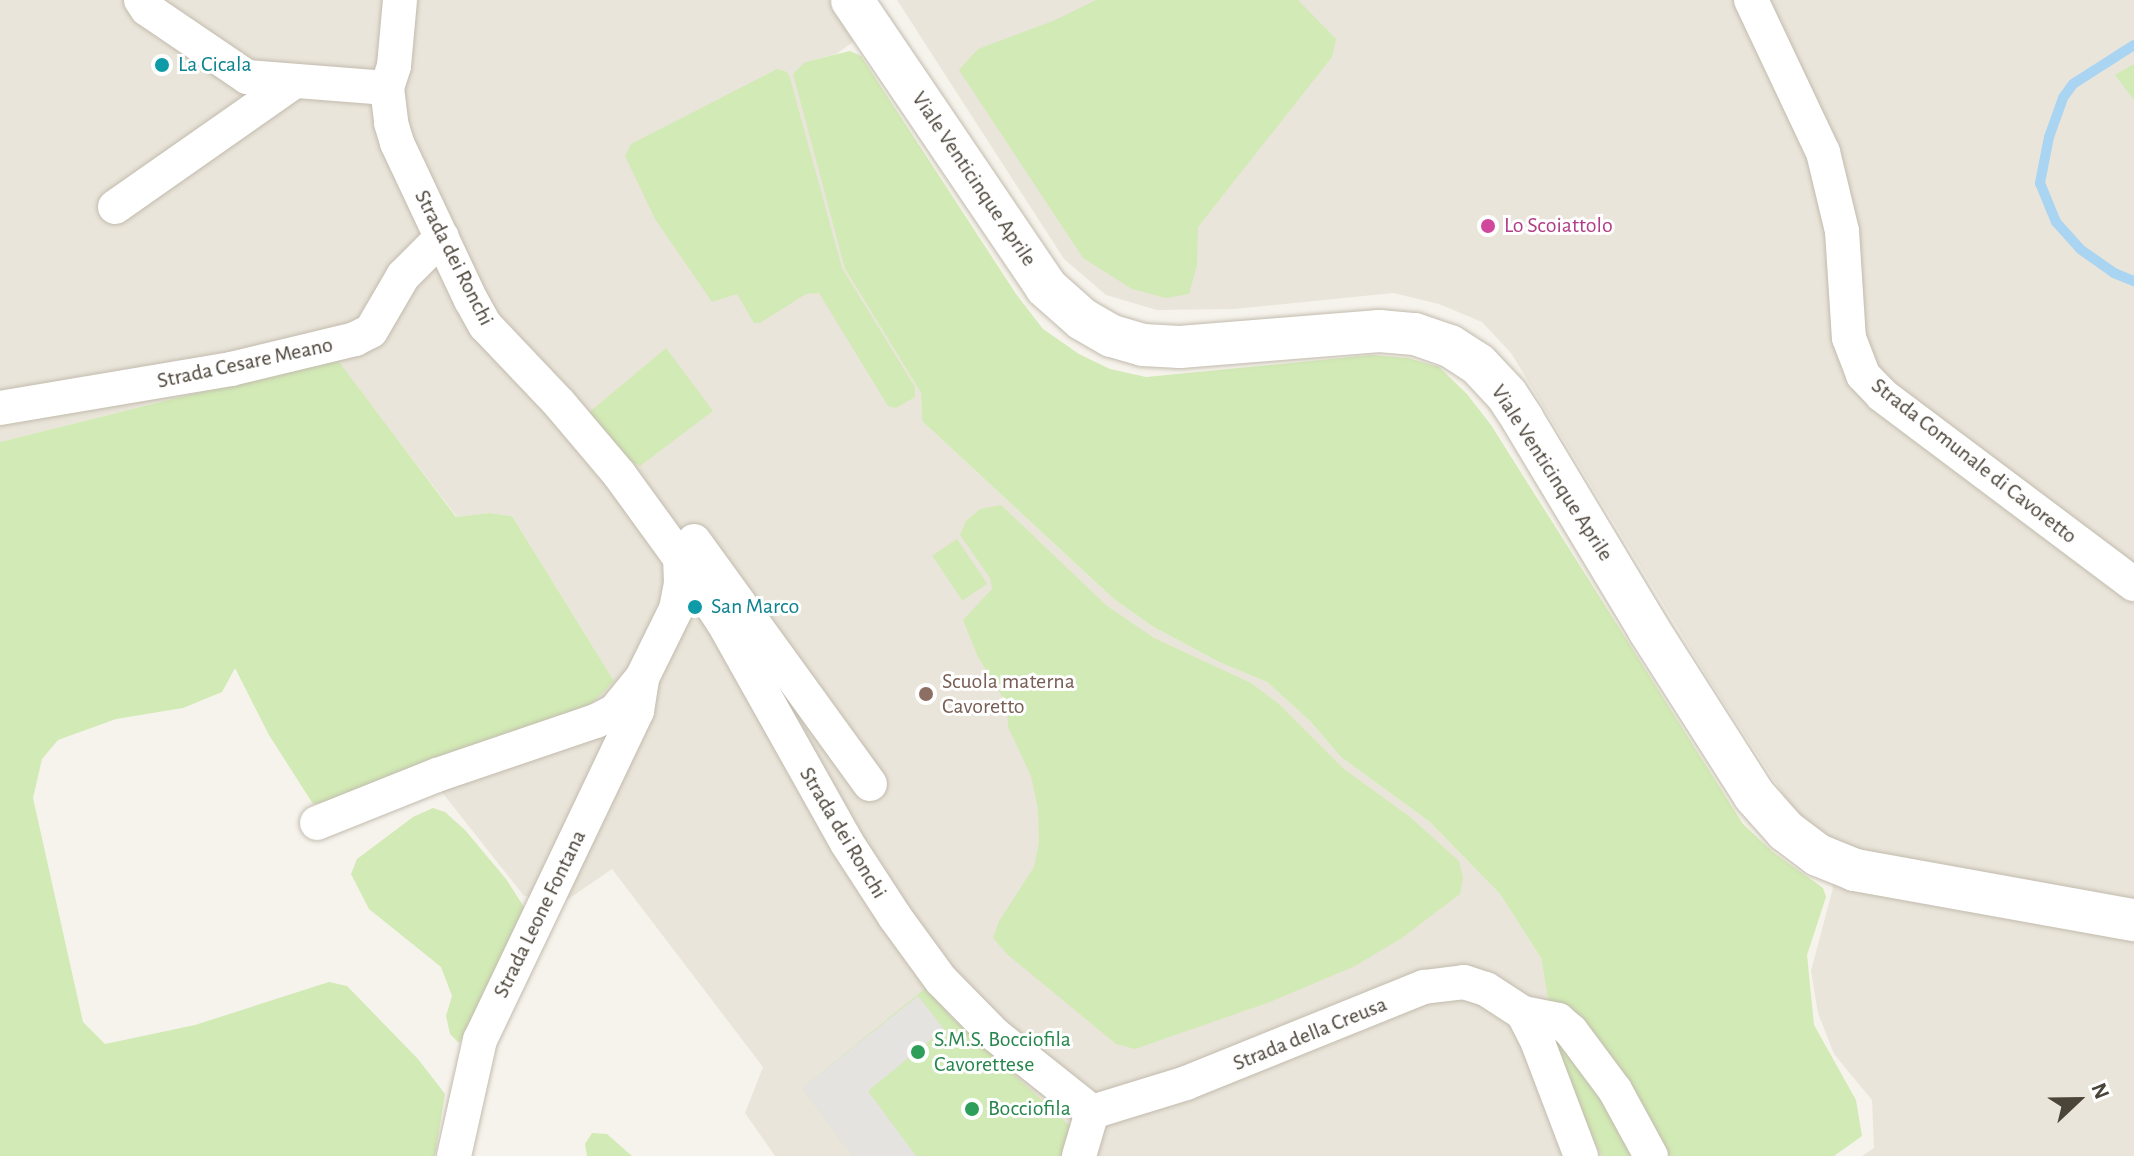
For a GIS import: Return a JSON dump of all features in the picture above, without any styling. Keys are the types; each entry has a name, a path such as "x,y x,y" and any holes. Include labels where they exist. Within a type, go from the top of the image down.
{"street":[{"path":"141,0 147,9 247,77 292,83 387,88"},
{"name":"Strada dei Ronchi","path":"400,0 394,66 387,88 397,143 485,325 559,403 619,474 680,558 723,622 847,843 941,980 994,1034 1092,1112"},
{"name":"Viale Venticinque Aprile","path":"852,0 1046,287 1082,319 1112,336 1143,345 1180,347 1379,331 1415,334 1450,346 1478,364 1507,395 1649,630 1754,795 1786,831 1818,855 1855,870 2134,920"},
{"name":"Strada Comunale di Cavoretto","path":"1751,0 1823,152 1842,231 1849,338 1863,375 1882,395 2134,584"},
{"path":"115,207 292,83"},
{"name":"Strada Cesare Meano","path":"0,408 231,369 355,339 371,331 403,276 442,237"},
{"name":"Strada dei Ronchi","path":"619,474 644,481 704,552 870,784"},
{"name":"Strada Leone Fontana","path":"317,823 437,775 596,721 615,711 642,678 676,609 681,584 680,558"},
{"name":"Strada Leone Fontana","path":"454,1156 480,1040 610,773 637,711 642,678"},
{"name":"Strada della Creusa","path":"1092,1112 1186,1083 1424,987 1443,982 1464,982 1486,989 1523,1013 1558,1020 1571,1031 1615,1090 1651,1156"},
{"path":"1523,1013 1571,1140 1581,1156"},
{"path":"1079,1156 1092,1112"}],"shaded area":[{"path":"0,0 834,0 850,25 853,42 836,54 805,62 845,269 921,393 922,421 1114,599 1152,626 1219,662 1267,682 1310,721 1341,757 1430,822 1500,894 1541,958 1555,1040 1581,1116 1602,1156 775,1156 745,1113 763,1067 612,869 567,900 524,896 422,767 614,681 512,516 489,513 457,517 335,358 0,442"},
{"path":"897,0 2134,0 2134,1156 1862,1156 1874,1148 1872,1100 1834,1054 1818,1013 1811,971 1833,888 1825,849 1796,814 1705,673 1511,353 1482,322 1439,304 1393,293 1235,309 1157,310 1106,295 1064,259"},
{"path":"918,996 944,1029 868,1091 916,1156 852,1156 802,1088"}],"green space":[{"path":"1096,0 1298,0 1336,39 1332,57 1198,227 1197,265 1189,294 1166,298 1132,289 1083,258 959,70 978,49 1053,21"},
{"path":"850,51 861,56 1016,294 1043,329 1079,354 1110,369 1146,377 1372,355 1408,358 1439,367 1467,394 1491,425 1743,824 1774,853 1823,888 1826,897 1807,955 1814,1025 1856,1100 1862,1136 1834,1156 1602,1156 1581,1116 1555,1040 1541,958 1500,894 1430,822 1341,757 1310,721 1267,682 1219,662 1152,626 1114,599 922,421 921,393 845,269 793,74 805,62"},
{"path":"2134,64 2134,100 2115,75"},
{"path":"777,69 787,72 790,78 842,268 915,387 915,397 896,408 888,406 819,293 806,294 760,323 754,323 737,294 712,302 655,219 625,156 631,144"},
{"path":"666,348 713,411 640,466 630,461 587,414"},
{"path":"336,358 456,517 489,513 512,516 614,681 591,704 331,802 313,804 269,735 235,668 222,692 183,708 116,719 58,740 42,759 33,798 83,1022 105,1044 195,1025 329,982 347,986 418,1059 445,1094 435,1156 0,1156 0,442"},
{"path":"1001,505 1107,606 1154,638 1251,683 1279,704 1344,769 1410,817 1459,861 1463,878 1460,894 1402,938 1355,966 1270,1002 1135,1049 1116,1044 1008,955 993,938 999,921 1034,867 1039,843 1038,809 1031,776 1008,727 1007,704 978,657 963,620 992,589 990,578 960,535 966,521 980,509"},
{"path":"957,539 987,584 962,601 932,556"},
{"path":"433,808 445,812 465,830 506,879 531,918 459,1043 450,1034 446,1016 452,996 441,967 369,909 351,874 357,859 413,817"},
{"name":"S.M.S. Bocciofila Cavorettese","path":"927,987 951,1017 1071,1127 1061,1156 852,1156 802,1088"},
{"path":"592,1133 607,1134 632,1156 587,1156 585,1144"}],"waterway":[{"path":"2134,45 2073,84 2063,98 2049,137 2040,183 2056,222 2080,249 2114,273 2134,281"}],"place":[{"name":"La Cicala","path":"162,65"},
{"name":"Lo Scoiattolo","path":"1488,226"},
{"name":"San Marco","path":"695,607"},
{"name":"Scuola materna Cavoretto","path":"926,694"},
{"name":"S.M.S. Bocciofila Cavorettese","path":"918,1052"},
{"name":"Bocciofila","path":"972,1109"}]}
